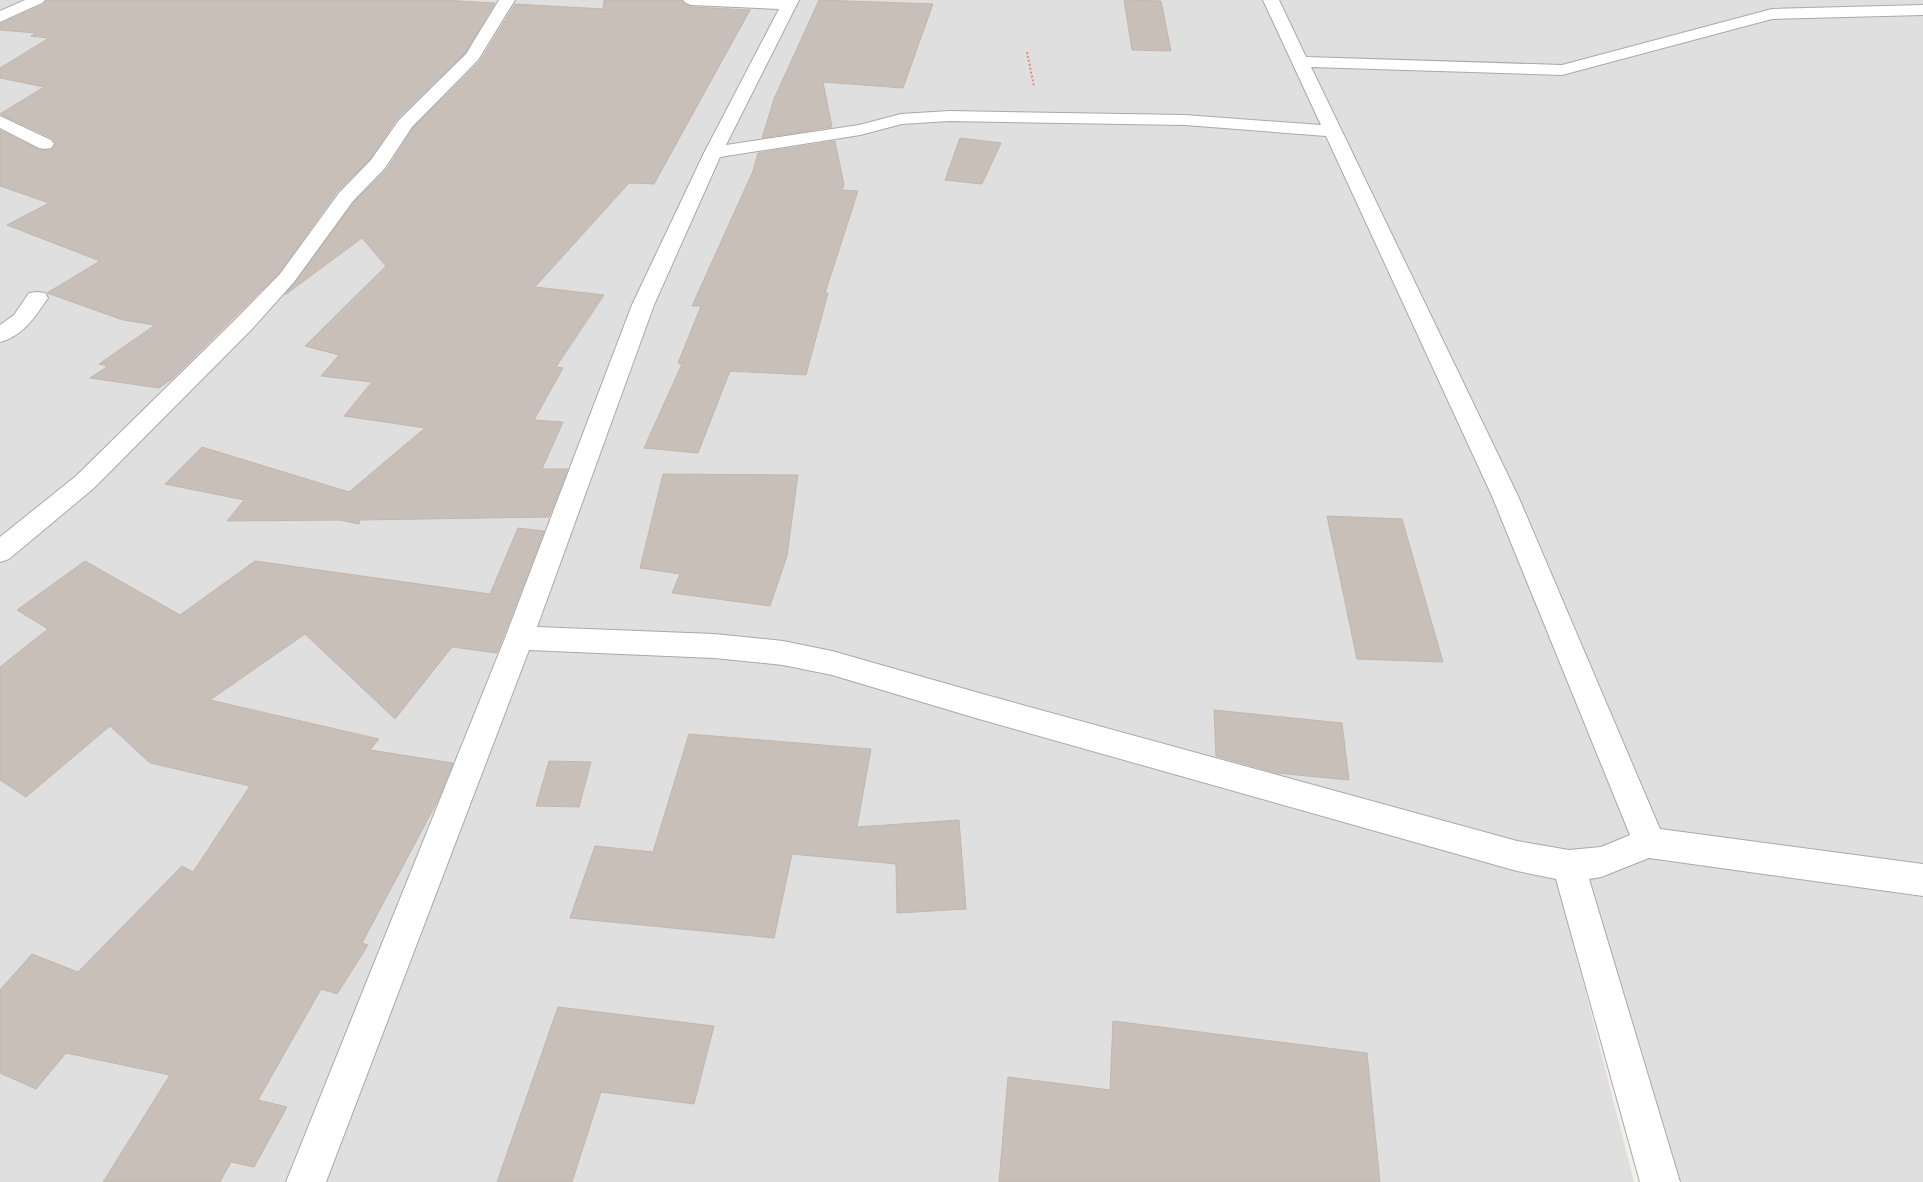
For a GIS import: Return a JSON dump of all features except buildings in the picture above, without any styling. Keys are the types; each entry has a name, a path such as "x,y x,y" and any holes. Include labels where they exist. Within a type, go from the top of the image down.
{"street":[{"path":"0,17 36,0"},
{"path":"0,552 85,482 250,318 286,278 346,197 378,164 404,124 472,57 507,0"},
{"path":"306,1182 520,638 643,305 713,153 790,3 691,0"},
{"path":"1271,0 1505,496 1649,843"},
{"path":"1301,62 1562,70 1772,14 1923,10"},
{"path":"713,153 860,130 901,119 949,116 1185,120 1334,131"},
{"path":"0,121 45,144"},
{"path":"0,336 22,320 38,298"},
{"path":"520,638 714,646 783,653 832,663 1517,856 1570,866 1601,862 1649,843 1923,880"},
{"path":"1570,866 1660,1182"}],"shaded area":[{"path":"0,0 1923,0 1923,1182 1652,1182 1549,848 1634,1182 0,1182"}]}
